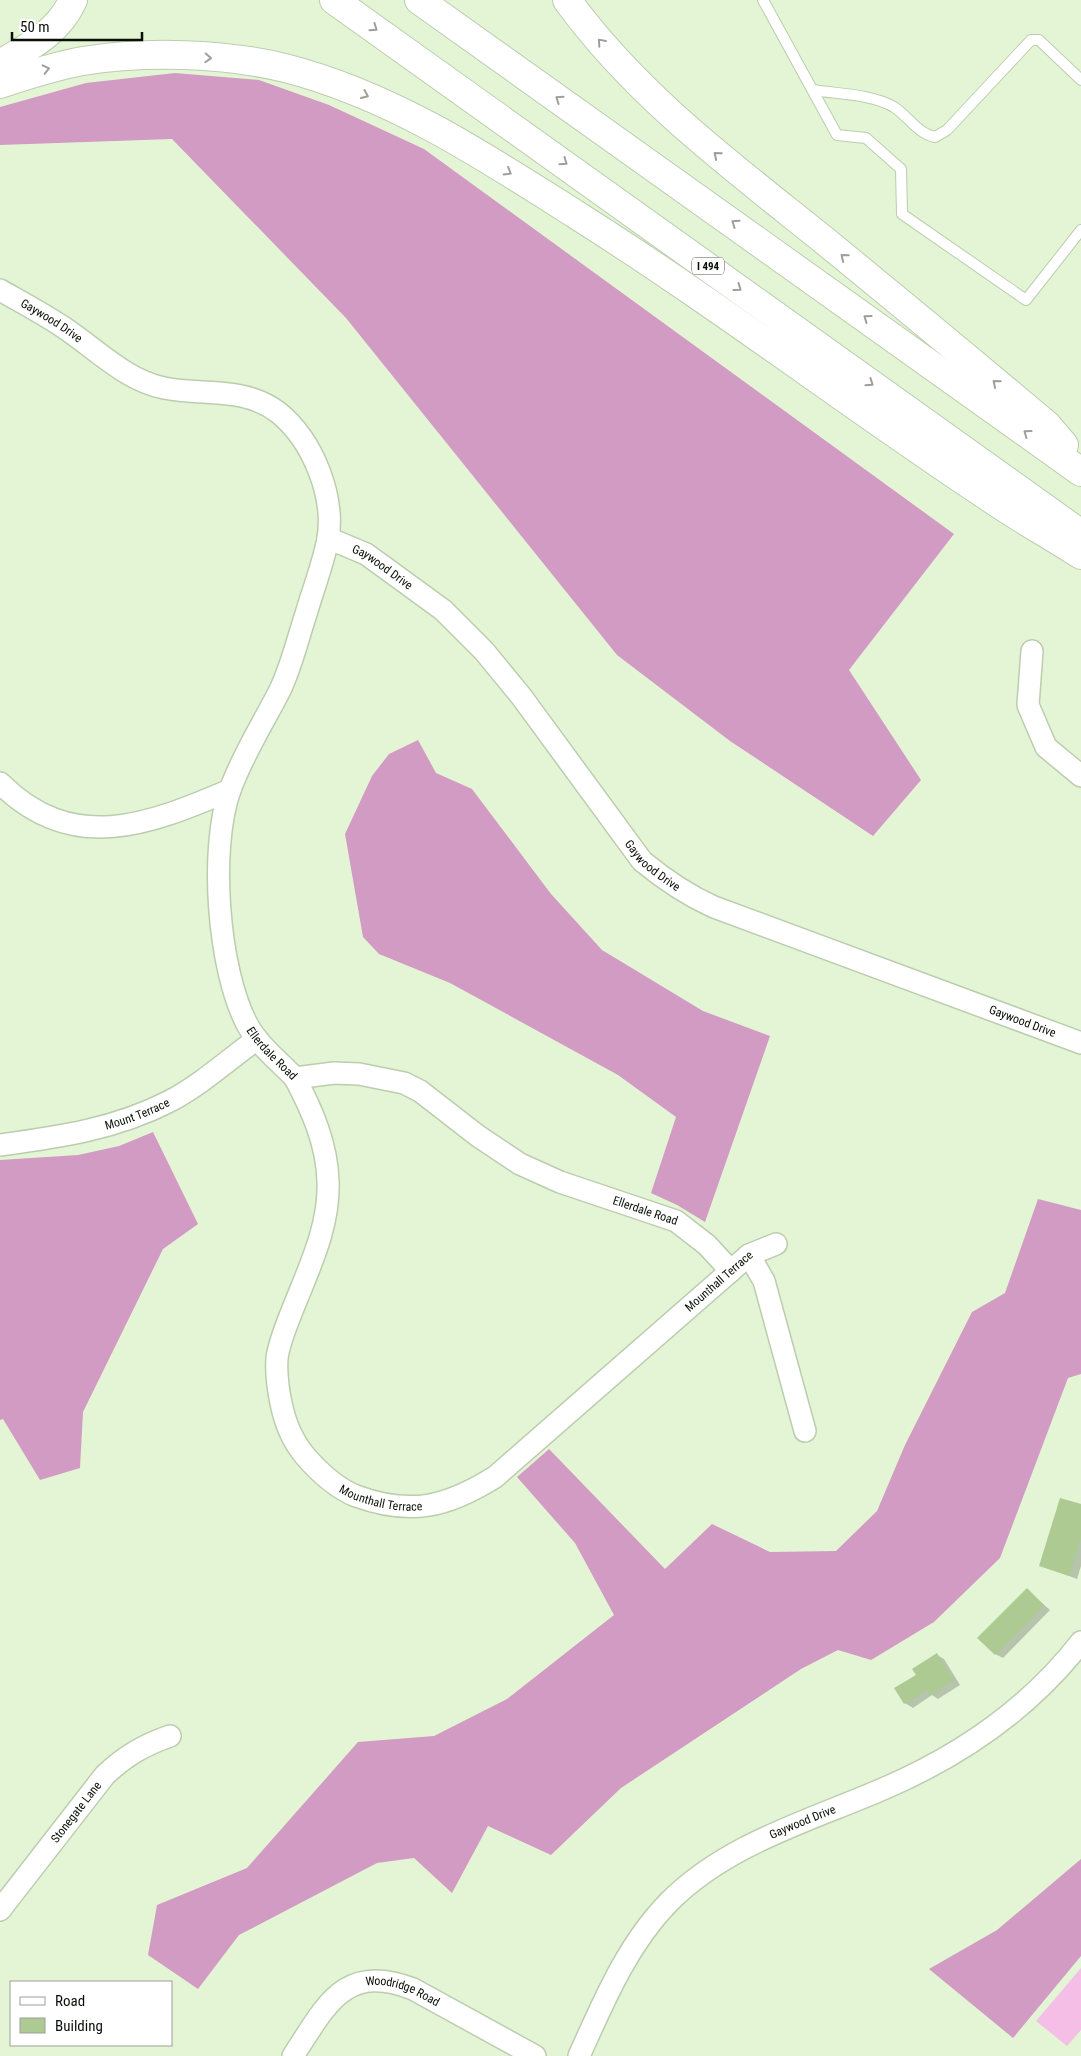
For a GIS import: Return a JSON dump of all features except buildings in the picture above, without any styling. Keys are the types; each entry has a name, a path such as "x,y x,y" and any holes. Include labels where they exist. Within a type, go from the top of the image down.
{"highway":[{"path":"0,62 6,61 44,39 69,11 73,0"},
{"name":"I 494","path":"334,0 1081,534"},
{"path":"420,0 801,270 1081,472"},
{"path":"567,0 618,62 652,98 708,148 1047,425 1081,465"},
{"path":"0,84 40,71 82,61 134,56 230,59 283,67 335,83 406,114 452,138 630,248 988,498 1081,555"}],"street":[{"name":"Gaywood Drive","path":"0,290 63,327 123,370 142,380 164,388 218,392 249,397 279,413 307,447 316,465 328,510 328,538 296,646 282,685 230,790"},
{"name":"Gaywood Drive","path":"328,538 366,554 384,567 443,610 484,651 521,696 642,861 664,880 688,896 714,907 1081,1043"},
{"path":"1032,650 1028,705 1046,747 1081,776"},
{"path":"0,783 23,804 55,821 92,829 120,828 148,821 230,790"},
{"name":"Ellerdale Road","path":"230,790 221,825 220,850 222,924 229,965 240,1010 257,1039 295,1078 334,1073 376,1077 404,1083 420,1092 500,1151 534,1171 676,1221 707,1245 730,1271"},
{"name":"Mount Terrace","path":"0,1145 86,1132 130,1120 170,1101 209,1076 257,1039"},
{"name":"Mounthall Terrace","path":"295,1078 311,1111 323,1146 328,1182 324,1220 315,1255 286,1326 277,1358 278,1389 284,1421 299,1449 320,1473 345,1492 375,1503 406,1508 438,1504 469,1494 495,1477 730,1271 749,1256 776,1244"},
{"path":"749,1256 764,1281 805,1431"},
{"name":"Gaywood Drive","path":"579,2056 619,1974 641,1936 668,1903 701,1874 736,1851 885,1788 938,1763 1009,1717 1081,1642"},
{"name":"Stonegate Lane","path":"0,1910 105,1775 124,1758 146,1744 170,1736"},
{"name":"Woodridge Road","path":"293,2056 325,2008 339,1993 356,1983 375,1979 394,1981 413,1988 535,2056"}],"lane":[{"path":"763,0 837,135 866,138 901,169 902,214 1026,300 1081,230"},
{"path":"813,90 879,101 894,108 927,136 935,137 947,130 1031,40 1039,40 1081,80"}],"shaded area":[{"path":"175,73 259,80 329,105 424,149 954,534 849,670 921,780 873,836 730,741 617,655 346,318 172,139 0,145 0,107 86,83"},
{"path":"418,740 436,773 472,789 551,894 602,950 703,1011 770,1036 705,1222 677,1205 651,1193 676,1117 618,1075 450,983 379,954 363,937 345,834 372,776 389,754"},
{"path":"153,1132 198,1224 163,1249 83,1412 80,1468 40,1480 3,1419 0,1420 0,1160 78,1155 119,1146"},
{"path":"1038,1199 1081,1210 1081,1374 1068,1378 1000,1558 934,1622 871,1660 838,1650 801,1669 621,1788 551,1855 488,1826 452,1893 414,1858 377,1863 239,1935 198,1989 148,1955 157,1905 247,1868 358,1742 434,1736 507,1699 614,1615 575,1543 517,1477 549,1449 665,1569 712,1524 770,1552 836,1551 877,1511 905,1445 972,1312 1005,1293"},
{"path":"1081,1859 1081,1956 1013,2038 929,1969 997,1930"},
{"path":"1081,1968 1081,2030 1067,2046 1036,2021"}]}
